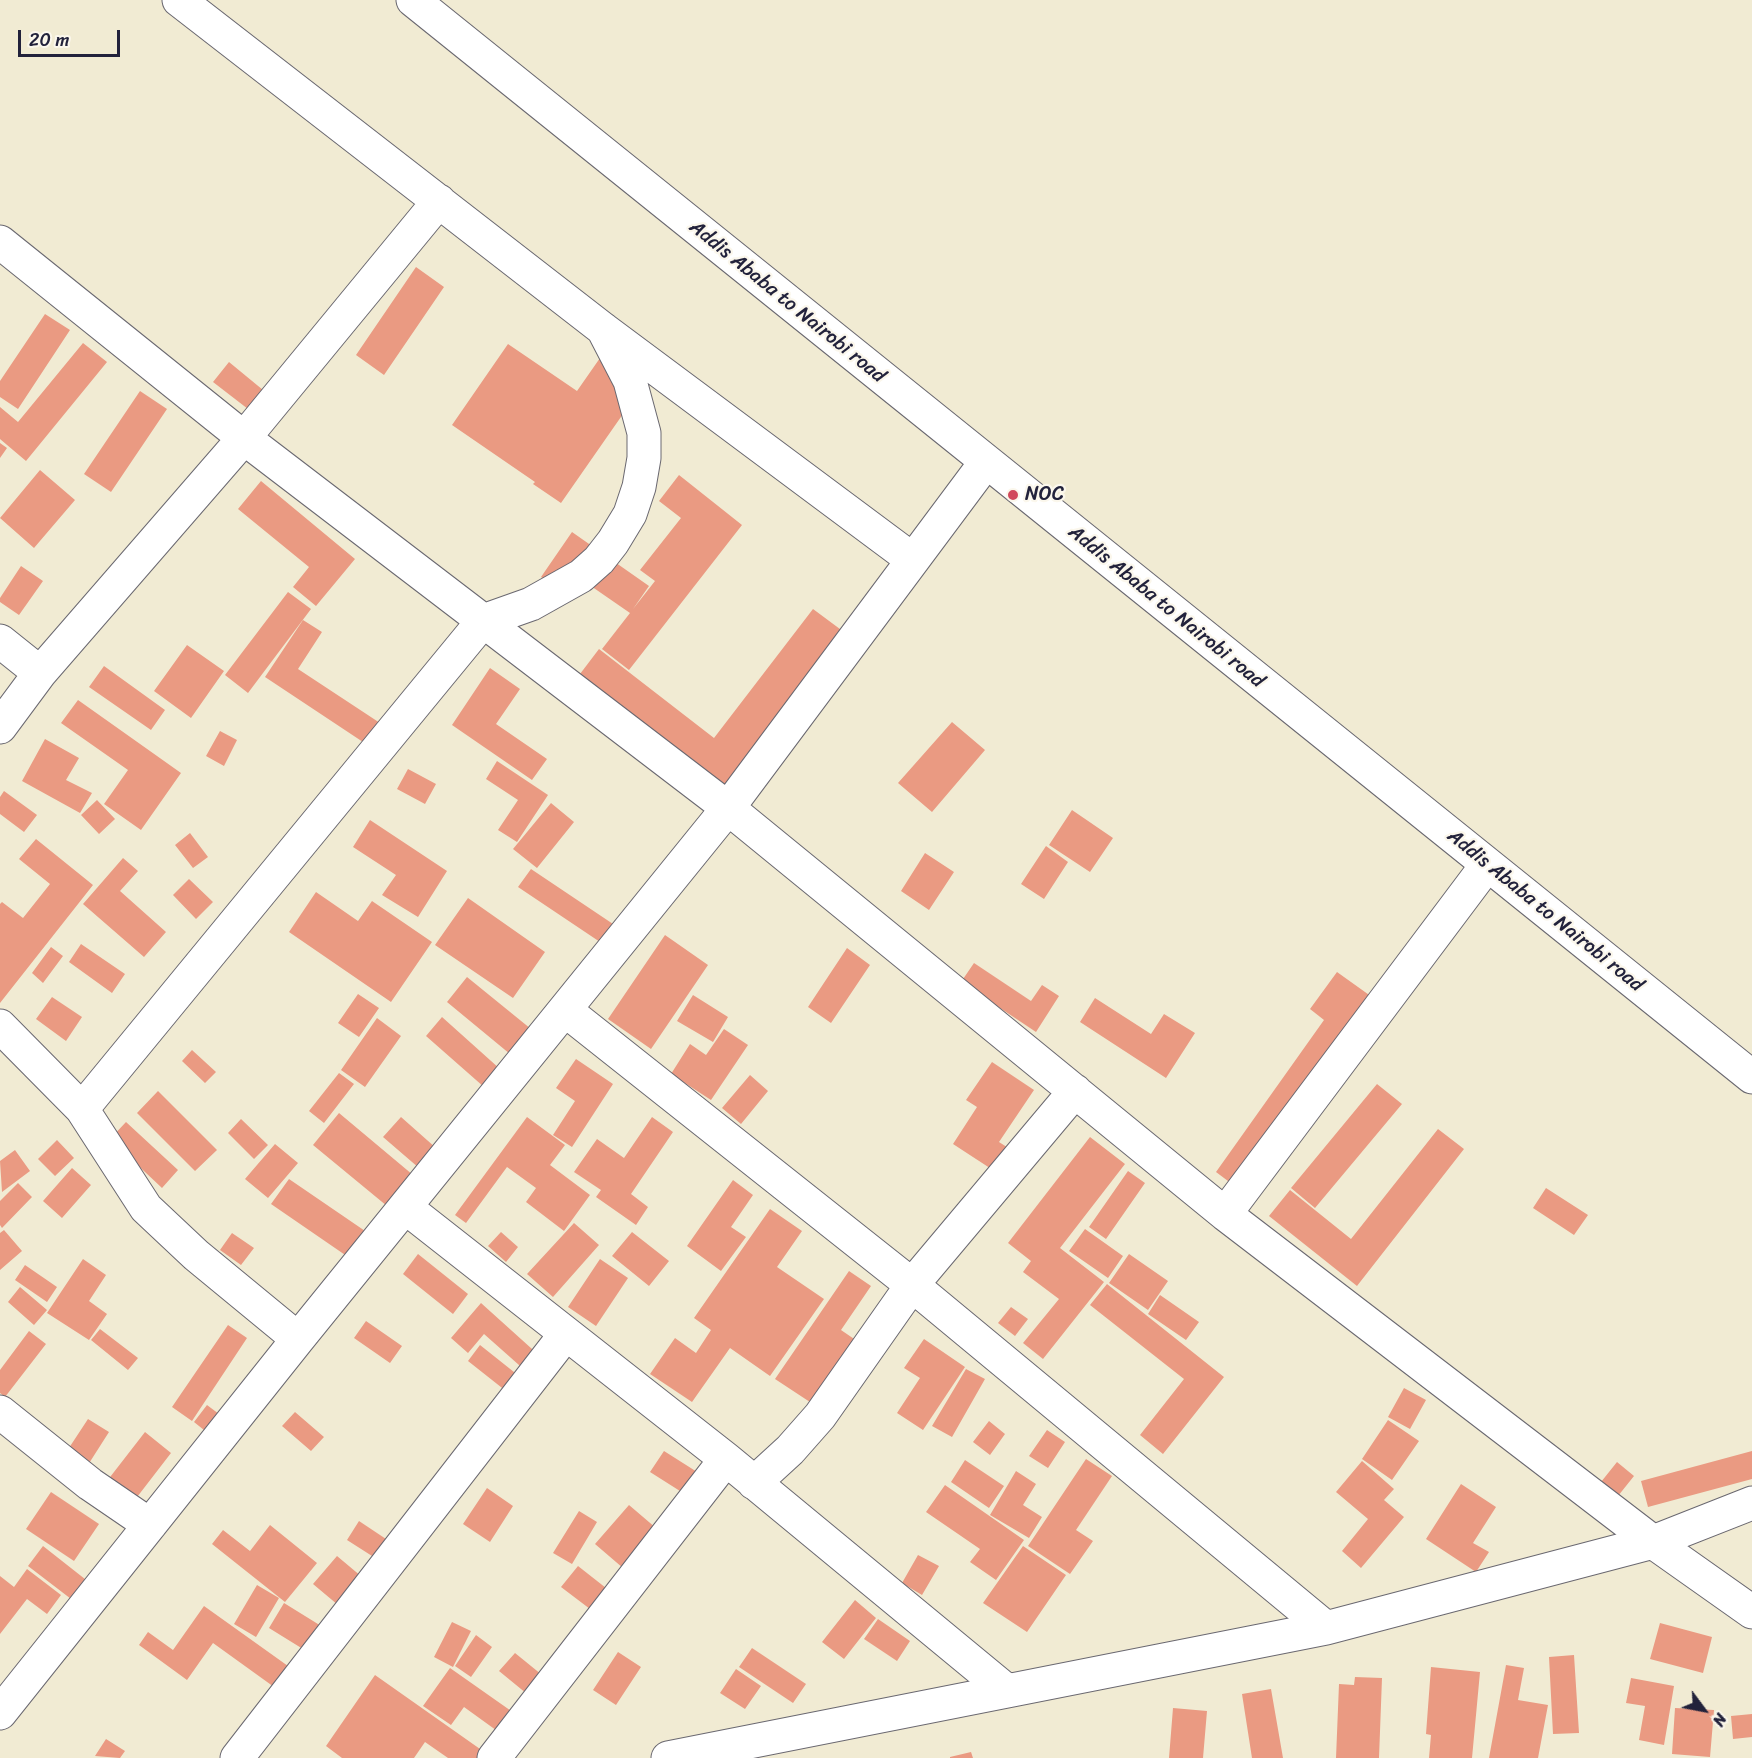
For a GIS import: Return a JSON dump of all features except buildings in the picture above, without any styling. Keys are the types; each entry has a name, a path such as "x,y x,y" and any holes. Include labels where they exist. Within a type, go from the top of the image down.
{"main road":[{"path":"179,0 603,330 913,560"},
{"name":"Addis Ababa to Nairobi road","path":"413,0 1752,1077"},
{"path":"0,727 40,673 244,438 439,201"},
{"path":"0,242 244,438 728,808 1225,1214 1653,1542 1752,1612"},
{"path":"82,1109 483,621 531,604 581,576 599,560 630,514 644,458 644,433 630,381 603,330"},
{"path":"0,1713 298,1339 728,808 986,462"},
{"path":"0,641 40,673"},
{"path":"1225,1214 1487,865"},
{"path":"565,1010 912,1285 1326,1628"},
{"path":"0,1026 82,1109 146,1208 196,1255 298,1339"},
{"path":"754,1483 790,1450 820,1416 912,1285 1075,1091"},
{"path":"405,1207 565,1335 726,1459 1007,1691"},
{"path":"237,1758 565,1335"},
{"path":"0,1413 82,1478 150,1525"},
{"path":"494,1758 726,1459"},
{"path":"668,1758 1326,1628 1653,1542 1752,1503"}],"place":[{"name":"NOC","path":"1013,495"}]}
